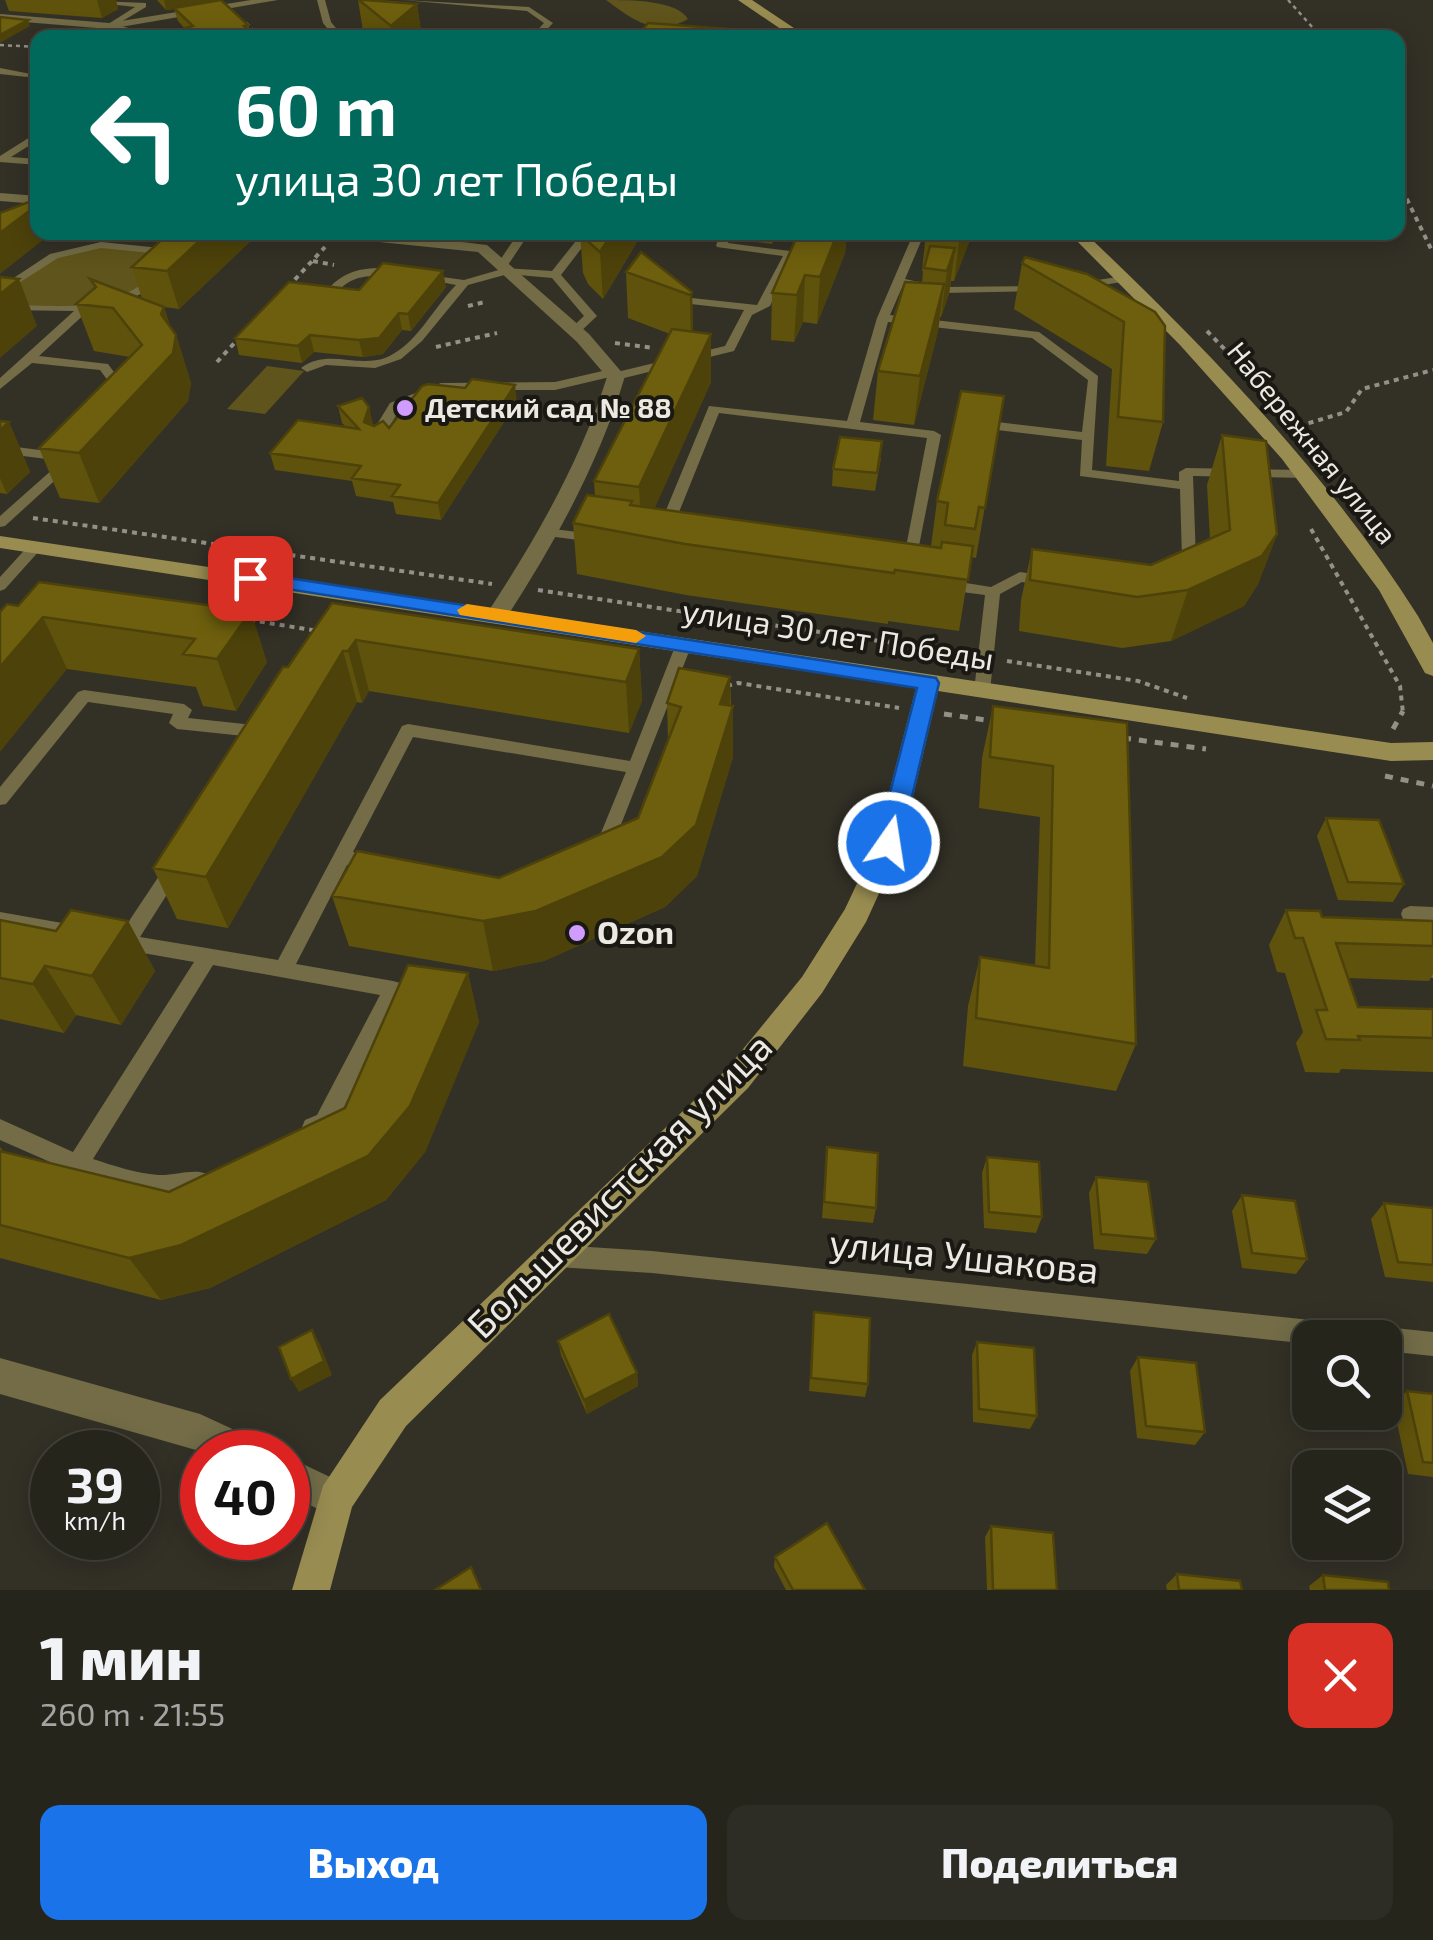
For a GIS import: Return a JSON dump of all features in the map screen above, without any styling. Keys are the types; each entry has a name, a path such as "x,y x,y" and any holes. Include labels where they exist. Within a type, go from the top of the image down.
{"street":[{"path":"0,17 109,26 272,0"},
{"path":"744,0 791,30"},
{"path":"0,197 30,200"},
{"path":"413,240 482,248 578,334 613,375 606,414 516,587 497,615"},
{"name":"Набережная улица","path":"1084,240 1210,362 1307,474 1415,622 1433,668"},
{"name":"улица 30 лет Победы","path":"0,542 1390,752 1432,754"},
{"name":"Большевистская улица","path":"311,1590 336,1499 393,1413 737,1078 812,985 856,914 889,843 929,683"},
{"path":"0,1376 193,1430"},
{"path":"310,1486 336,1499"}],"lane":[{"path":"78,0 143,5 109,26"},
{"path":"321,0 334,30"},
{"path":"406,0 529,9 549,22 542,30"},
{"path":"409,30 398,25 416,1"},
{"path":"109,26 128,30"},
{"path":"0,71 27,74"},
{"path":"1,159 30,140"},
{"path":"1,159 30,161"},
{"path":"15,213 30,203"},
{"path":"505,268 518,240"},
{"path":"555,275 583,240"},
{"path":"376,436 395,406 445,386 555,386 730,348 747,312 764,306 790,254 721,245 724,240"},
{"path":"852,426 884,318 917,240"},
{"path":"0,292 54,256 101,245 187,254 175,264"},
{"path":"357,299 335,288 346,276 372,270 464,283 505,268 555,275 590,316 578,334"},
{"path":"2,309 84,308 141,294 164,274"},
{"path":"899,281 942,290 978,290 1060,288 1124,279"},
{"path":"307,368 320,359 380,364 399,356 464,283"},
{"path":"673,299 758,308"},
{"path":"0,385 84,308"},
{"path":"884,318 1035,335 1094,379 1085,474 1186,486"},
{"path":"29,358 104,367 130,402 116,416"},
{"path":"677,549 658,546 714,410 934,435 907,580"},
{"path":"990,424 1088,437"},
{"path":"0,449 73,458 4,519"},
{"path":"1172,568 1189,560 1186,472 1307,474"},
{"path":"544,532 620,542"},
{"path":"0,586 36,548"},
{"path":"888,577 993,592 1020,577 1070,584"},
{"path":"982,691 993,592"},
{"path":"331,633 357,594"},
{"path":"587,856 603,850 684,644"},
{"path":"0,799 84,696 184,710 177,723 265,733"},
{"path":"254,749 276,716"},
{"path":"283,969 408,730 636,768"},
{"path":"126,942 190,845"},
{"path":"342,857 397,868"},
{"path":"1433,915 1410,914 1433,970"},
{"path":"0,920 393,989 325,1122 289,1138"},
{"path":"76,1166 208,956"},
{"path":"0,1129 76,1166 182,1189 218,1172"},
{"name":"улица Ушакова","path":"552,1256 652,1262 1292,1330"},
{"path":"1402,1341 1433,1344"}],"path":[{"path":"1288,0 1314,30"},
{"path":"246,23 253,30"},
{"path":"0,45 30,47"},
{"path":"1405,195 1433,253"},
{"path":"285,290 331,240"},
{"path":"217,362 248,328"},
{"path":"399,356 497,332"},
{"path":"578,334 654,348"},
{"path":"1299,426 1346,412 1362,389 1433,370"},
{"path":"4,519 516,587 1138,681"},
{"path":"1312,529 1400,686 1405,707"},
{"path":"235,618 331,633"},
{"path":"721,688 738,682 997,722"},
{"path":"1112,737 1208,749"},
{"path":"1378,775 1433,786"}],"shaded area":[{"path":"606,0 664,5 688,19 665,27 644,24"},
{"path":"101,245 187,254 141,294 107,305 0,307 0,292 54,256"},
{"path":"267,366 304,371 265,414 227,409"}],"building":[{"path":"221,0 248,25 244,26 248,30 180,30 193,26 174,8"},
{"path":"359,0 365,0 417,4 391,26"},
{"path":"0,17 28,20 0,35"},
{"path":"648,23 730,29 729,30 642,30"},
{"path":"30,202 30,210 0,233 0,213"},
{"path":"161,240 200,240 167,271 132,267"},
{"path":"586,240 608,240 600,252"},
{"path":"795,240 835,240 820,277 805,275 797,295 772,293"},
{"path":"930,246 955,248 947,271 924,268"},
{"path":"641,252 692,292 690,295 626,272"},
{"path":"1025,257 1087,274 1155,312 1165,326 1163,422 1118,417 1124,322 1022,263"},
{"path":"383,263 443,271 408,314 399,313 379,338 310,335 298,346 235,338 289,282 359,290"},
{"path":"0,277 19,279 0,294"},
{"path":"90,279 164,307 161,314 176,335 173,353 79,453 39,448 142,345 113,308 76,304 96,287"},
{"path":"905,282 944,284 920,376 878,371"},
{"path":"672,329 711,334 639,487 594,481"},
{"path":"472,379 515,385 438,503 392,496 400,485 352,478 361,466 270,453 298,420 359,429 338,406 362,398 369,407 364,422 374,426 383,421 389,428 422,386 465,388"},
{"path":"961,391 1004,396 985,508 979,507 975,529 945,525 948,503 937,501"},
{"path":"1222,435 1266,441 1277,534 1262,556 1188,590 1137,597 1030,580 1032,549 1151,565 1230,530"},
{"path":"840,437 882,441 877,473 833,469"},
{"path":"587,495 632,501 630,505 941,548 942,542 973,546 968,580 685,544 573,523"},
{"path":"39,582 251,611 217,659 183,654 195,639 43,617 0,667 0,612 7,604 18,606"},
{"path":"332,603 639,649 626,682 356,640 348,651 343,651 206,877 153,868 283,667 288,667"},
{"path":"679,668 730,677 720,704 733,706 696,825 662,857 536,911 483,921 332,896 357,851 499,878 638,818 681,707 667,703"},
{"path":"993,706 1127,723 1136,1044 976,1018 980,957 1049,968 1053,766 990,757"},
{"path":"1326,818 1379,820 1404,884 1348,882"},
{"path":"71,910 128,921 92,976 45,966 33,984 0,978 0,920 56,931"},
{"path":"1286,910 1320,911 1322,917 1433,921 1433,946 1336,943 1358,1007 1433,1009 1433,1038 1326,1039 1316,1010 1327,1010 1303,938 1295,938"},
{"path":"408,965 468,973 410,1106 368,1156 181,1245 129,1258 0,1225 0,1151 169,1192 345,1108"},
{"path":"827,1147 878,1153 876,1208 824,1202"},
{"path":"987,1157 1039,1162 1042,1217 989,1212"},
{"path":"1096,1177 1148,1182 1156,1239 1101,1234"},
{"path":"1242,1195 1295,1201 1307,1259 1252,1253"},
{"path":"1384,1203 1433,1208 1433,1265 1398,1262"},
{"path":"814,1312 870,1318 868,1384 811,1378"},
{"path":"609,1314 637,1373 584,1400 558,1341"},
{"path":"312,1330 324,1361 291,1379 279,1347"},
{"path":"977,1342 1034,1348 1037,1416 979,1409"},
{"path":"1138,1357 1196,1363 1205,1432 1146,1426"},
{"path":"1407,1391 1433,1394 1433,1463 1423,1462"},
{"path":"827,1523 865,1590 793,1590 775,1557"},
{"path":"991,1526 1053,1533 1057,1590 993,1590"},
{"path":"471,1567 481,1590 435,1590"},
{"path":"1177,1574 1240,1581 1242,1590 1179,1590"},
{"path":"1323,1575 1388,1582 1389,1590 1325,1590"}],"slow traffic":[{"path":"467,610 636,636"}],"place":[{"name":"Детский сад № 88","path":"405,408"},
{"name":"Ozon","path":"577,933"}],"route":[{"path":"250,578 929,683 889,843"}]}
